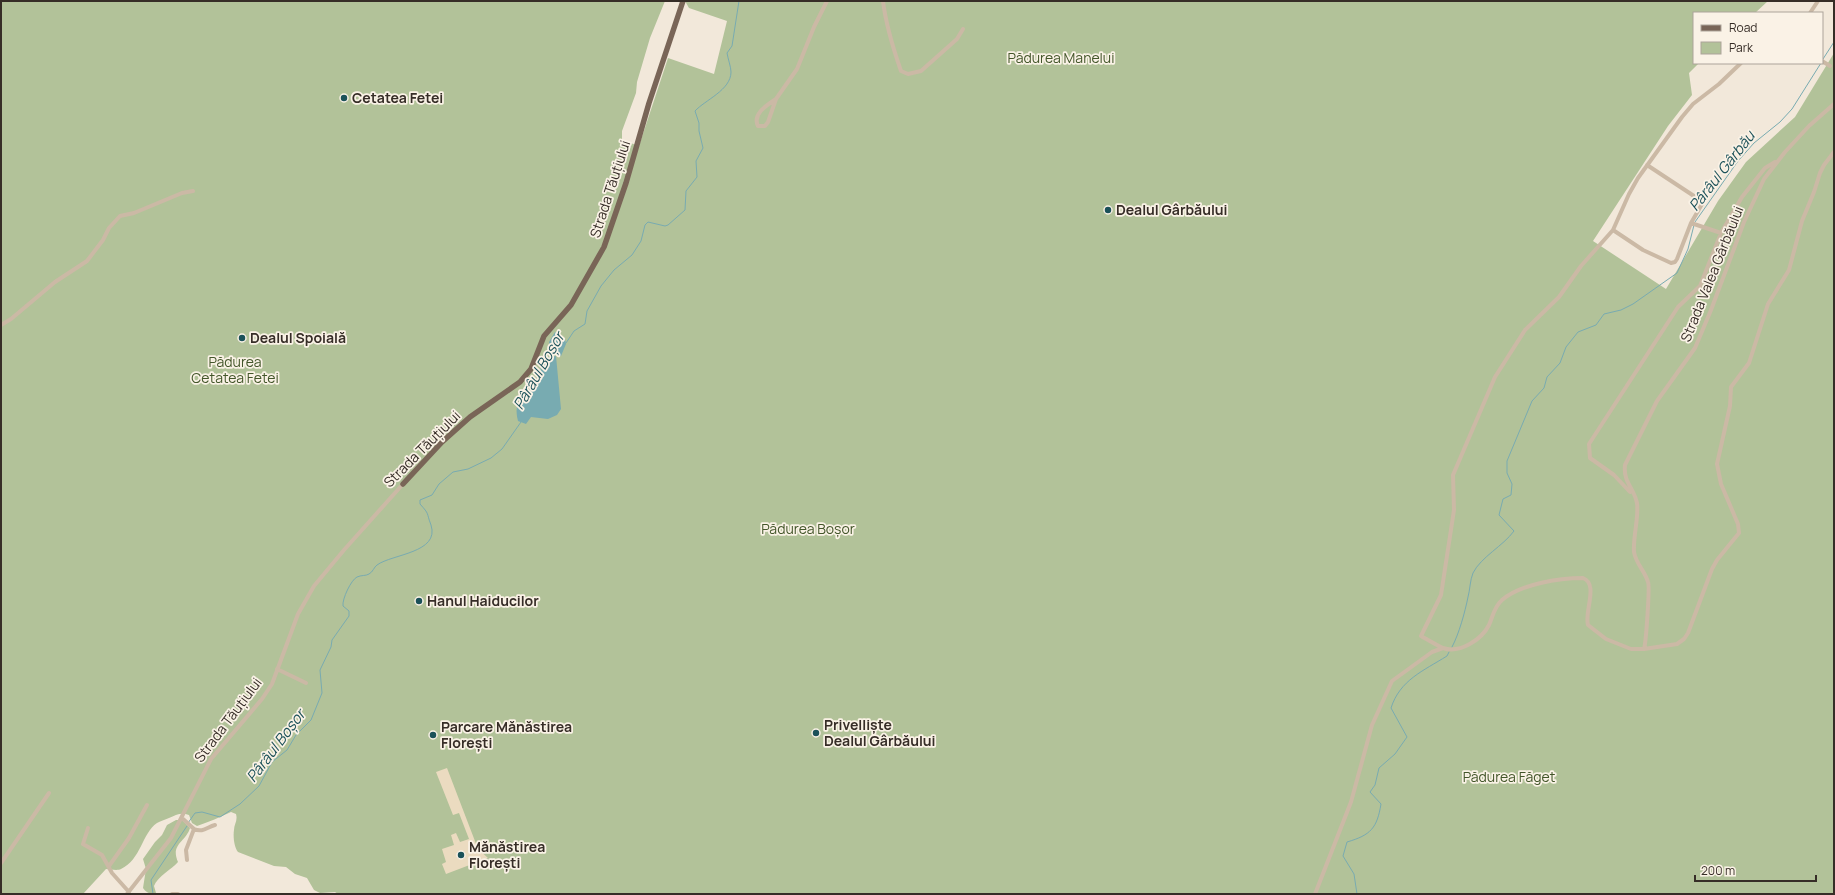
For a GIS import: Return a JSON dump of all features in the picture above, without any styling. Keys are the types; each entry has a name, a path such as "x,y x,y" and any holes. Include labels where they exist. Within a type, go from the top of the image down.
{"main road":[{"name":"Strada Tăuțiului","path":"403,484 442,442 466,420 520,382 526,376 534,362 544,336 581,291 604,247 626,183 649,104 683,1"}],"street":[{"path":"776,99 762,109 757,119 758,126 765,126 768,122 776,99 796,69 827,1"},
{"path":"883,1 885,22 894,51 901,71 908,74 916,73 927,66 957,38 963,28"},
{"path":"1811,12 1818,1"},
{"path":"1823,62 1830,66"},
{"path":"1740,64 1719,84 1693,104 1670,132 1629,194 1613,230 1581,266 1559,296 1525,330 1510,351 1495,377 1484,398 1453,475 1454,510 1443,587 1438,603 1421,636 1446,648 1454,649 1474,642 1481,636 1490,623 1496,607 1505,598 1539,584 1584,578 1588,580 1590,585 1590,596 1586,616 1589,627 1606,639 1631,649 1644,649 1677,644 1686,636 1712,568 1739,533 1738,524 1721,484 1717,464 1730,406 1731,387 1749,363 1768,304 1789,270 1802,221 1820,173 1834,152"},
{"name":"Strada Valea Gârbăului","path":"1644,649 1647,636 1649,584 1637,562 1634,552 1637,506 1624,472 1628,458 1656,401 1694,348 1711,310 1744,222 1764,179 1776,162 1809,126 1834,104"},
{"path":"1634,496 1614,475 1590,458 1589,444 1678,307 1700,286 1721,233 1742,197 1766,168 1776,162"},
{"path":"1613,230 1643,250 1672,262 1675,262 1677,259 1702,204 1697,198 1647,165"},
{"path":"1,325 15,316 55,282 87,261 103,240 108,228 120,216 141,210 193,190"},
{"path":"1693,224 1721,233"},
{"name":"Strada Tăuțiului","path":"128,893 171,838 211,759 262,699 272,684 298,614 314,586 403,484"},
{"path":"1315,894 1351,802 1372,726 1392,681 1432,652 1446,648"},
{"path":"277,669 306,683"},
{"path":"1,863 50,793"},
{"path":"109,866 129,838 147,805"},
{"path":"182,818 198,831 206,830 215,825"},
{"path":"88,828 83,844 102,855 128,893"},
{"path":"187,860 186,850 194,829"},
{"path":"172,894 178,894"}],"green space":[{"path":"1,1 665,1 650,38 637,82 636,93 622,131 622,140 639,146 668,58 714,74 727,21 689,8 685,1 1768,1 1756,12 1693,12 1693,64 1698,64 1689,73 1692,95 1668,126 1593,241 1666,289 1718,201 1746,162 1795,117 1834,53 1834,894 338,894 335,892 320,893 314,890 307,878 295,874 286,867 274,866 238,852 234,835 236,814 231,812 197,826 192,823 189,815 183,814 158,822 152,827 137,853 128,865 119,870 106,869 83,894 1,894"},
{"path":"176,820 182,820 190,828 177,847 176,856 178,862 161,876 156,883 154,886 156,893 149,893 143,888 146,869 143,859 162,835 167,825"}],"shaded area":[{"path":"447,768 478,849 488,858 446,874 442,864 446,862 442,849 454,845 451,835 456,833 460,842 469,839 459,813 453,815 436,772"}],"water":[{"path":"555,332 565,339 566,344 561,356 550,350 549,342"},
{"path":"556,356 561,409 557,415 548,419 531,417 526,424 518,421 518,404 534,385 541,370 540,367 547,358"}],"waterway":[{"name":"Pârâul Boșor","path":"566,343 574,331 585,324 587,311 601,286 614,270 632,255 641,241 645,225 648,222 665,226 668,225 685,210 686,191 697,177 696,161 703,148 699,131 699,123 695,111 717,94 727,84 730,78 731,70 727,53 732,46 739,1"},
{"name":"Pârâul Gârbău","path":"1823,59 1834,42"},
{"name":"Pârâul Gârbău","path":"1695,222 1738,161 1754,143 1780,122 1792,109 1820,64"},
{"name":"Pârâul Gârbău","path":"1452,647 1463,616 1473,573 1481,562 1514,531 1499,515 1503,499 1511,495 1512,484 1507,473 1507,461 1532,401 1544,388 1547,377 1560,363 1566,347 1578,332 1596,325 1604,314 1621,310 1633,304 1677,273 1688,249 1694,225"},
{"name":"Pârâul Boșor","path":"188,823 195,813 202,812 220,817 240,804 259,786 272,762 287,750 296,735 311,720 322,693 320,670 331,647 332,640 349,616 349,611 343,606 343,603 345,595 352,582 357,577 370,573 376,566 384,561 413,551 422,547 428,542 432,534 431,525 427,512 420,504 420,500 432,495 439,484 453,472 468,469 491,458 502,449 521,422"},
{"name":"Pârâul Gârbău","path":"1357,894 1354,874 1343,856 1347,842 1367,833 1375,825 1381,804 1370,792 1375,785 1379,768 1395,754 1407,737 1391,708 1395,698 1406,683 1447,656 1449,652"},
{"name":"Pârâul Boșor","path":"153,894 151,880 187,826"}],"place":[{"name":"Cetatea Fetei","path":"344,98"},
{"name":"Dealul Gârbăului","path":"1108,210"},
{"name":"Dealul Spoială","path":"242,338"},
{"name":"Hanul Haiducilor","path":"419,601"},
{"name":"Privelliște Dealul Gârbăului","path":"816,733"},
{"name":"Parcare Mănăstirea Florești","path":"433,735"},
{"name":"Mănăstirea Florești","path":"461,855"}],"park label":[{"name":"Pădurea Manelui","path":"1061,58"},
{"name":"Pădurea Cetatea Fetei","path":"235,370"},
{"name":"Pădurea Boșor","path":"808,529"},
{"name":"Pădurea Făget","path":"1509,777"}]}
